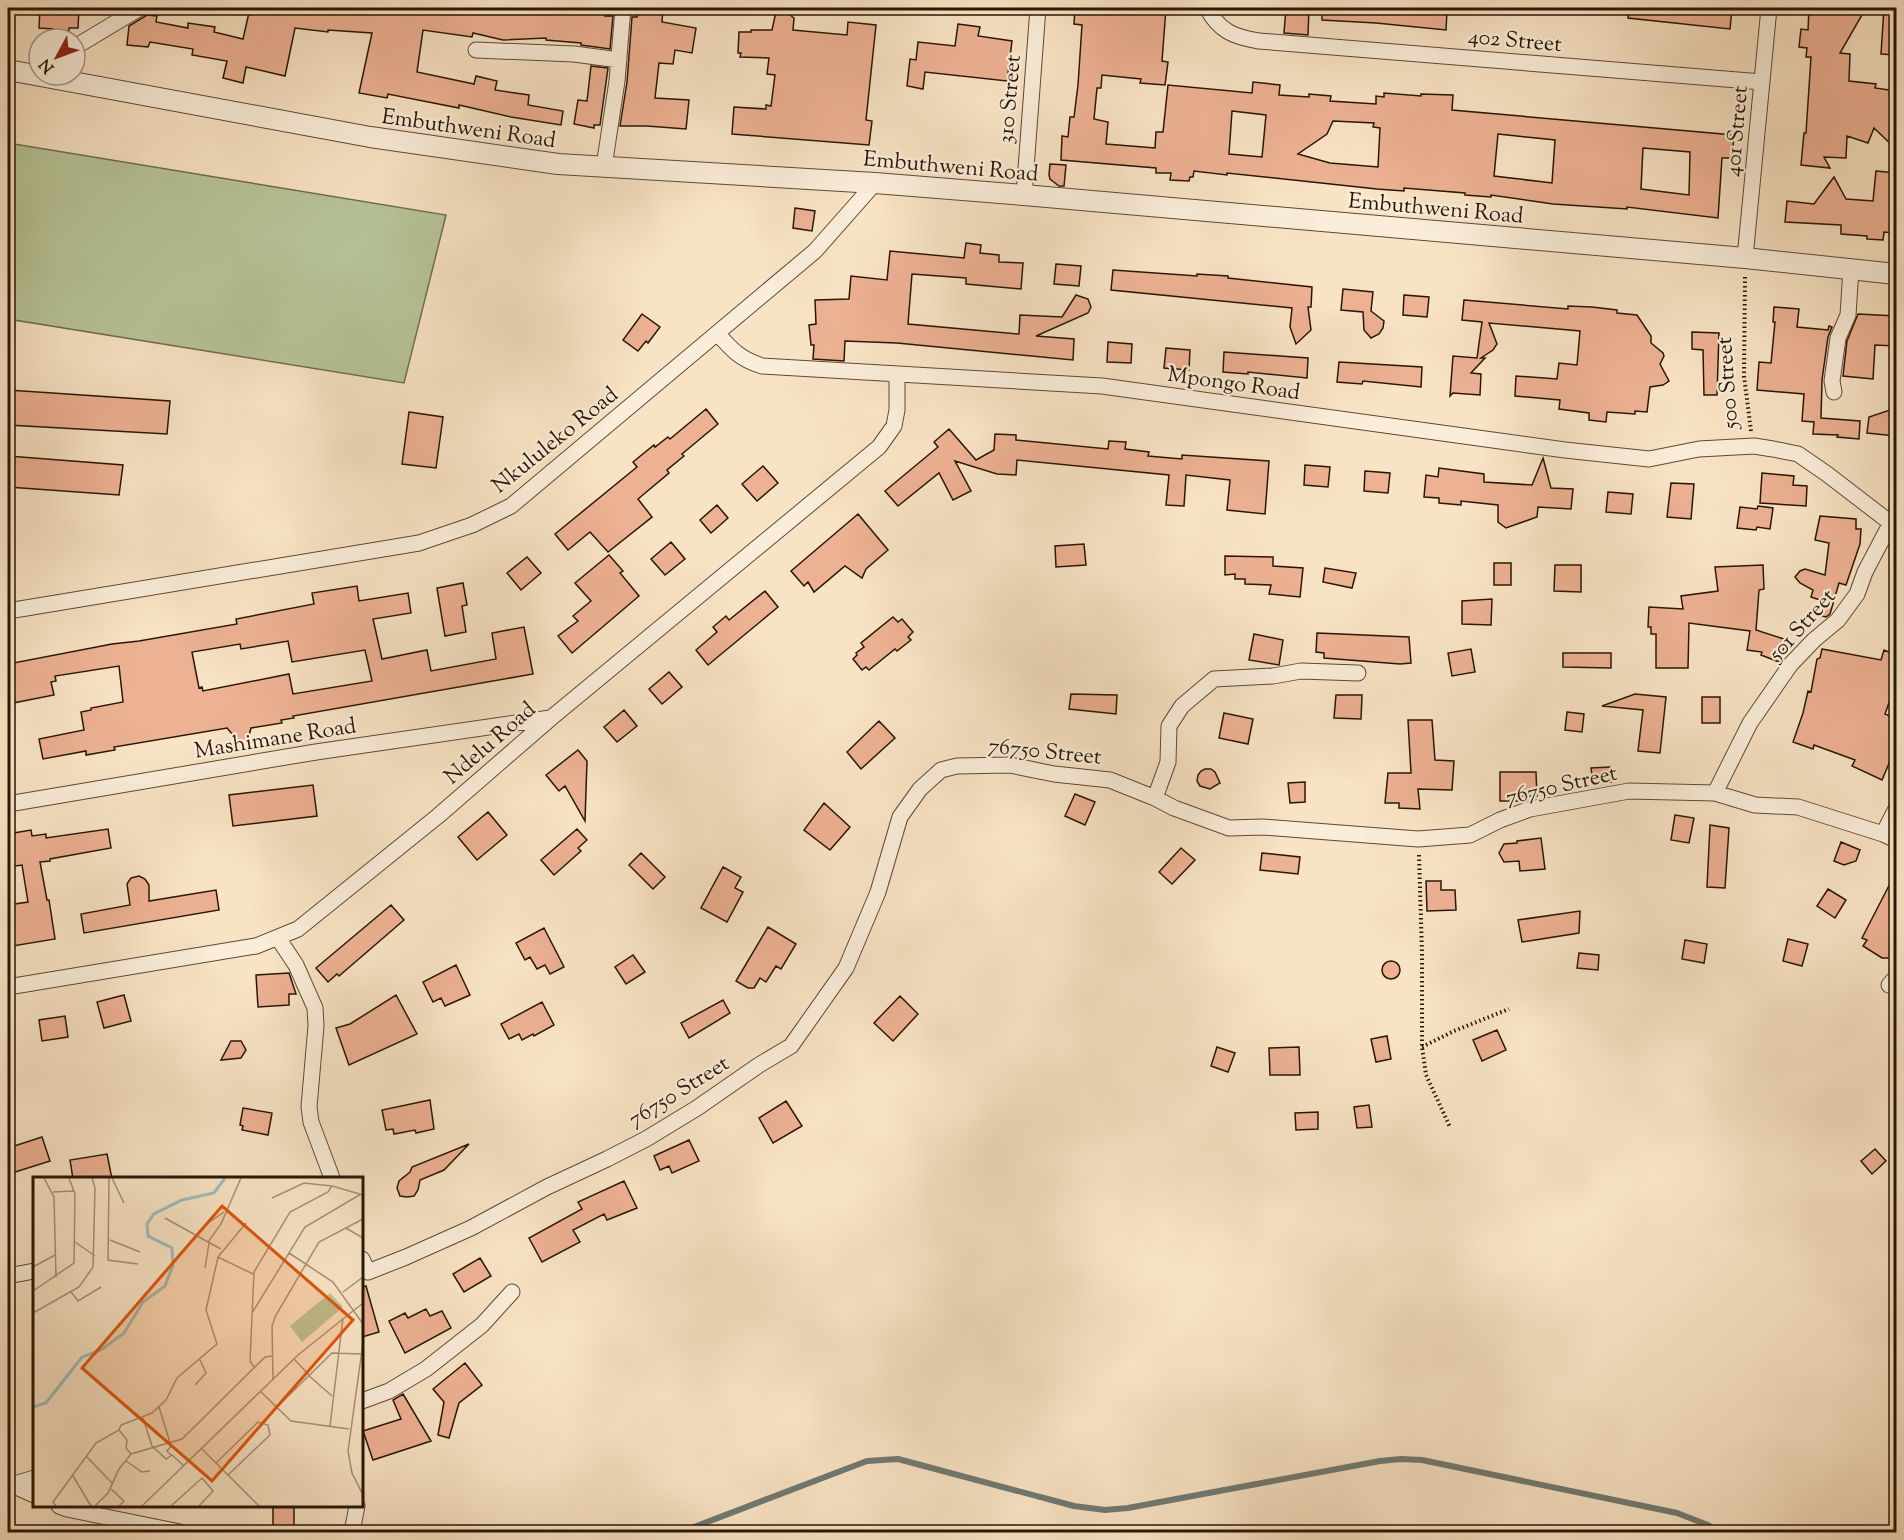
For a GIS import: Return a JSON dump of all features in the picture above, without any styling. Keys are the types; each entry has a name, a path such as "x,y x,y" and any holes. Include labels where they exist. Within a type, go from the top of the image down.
{"street":[{"path":"87,40 140,8"},
{"path":"603,166 619,60 623,8"},
{"name":"310 Street","path":"1024,195 1038,8"},
{"name":"402 Street","path":"1207,8 1213,20 1225,31 1242,38 1259,41 1762,82"},
{"name":"401 Street","path":"1745,258 1769,8"},
{"path":"476,50 574,54 619,60"},
{"name":"Embuthweni Road","path":"8,70 27,73"},
{"name":"Embuthweni Road","path":"87,84 370,137 558,164 875,183 1024,195 1745,258 1896,274"},
{"name":"Nkululeko Road","path":"8,611 418,543 472,525 511,506 815,251 875,183"},
{"path":"1834,392 1832,381 1838,338 1848,315 1851,269"},
{"name":"Mpongo Road","path":"717,333 746,361 762,366 1102,386 1565,450 1649,459 1699,449 1754,446"},
{"name":"Ndelu Road","path":"8,987 256,946 298,929 317,916 438,816 551,717 879,447 894,426 897,410 897,375"},
{"name":"500 Street","path":"1754,446 1798,454 1895,521"},
{"name":"501 Street","path":"1715,792 1750,723 1791,664 1814,640 1838,620 1857,594 1865,572 1895,521"},
{"path":"1155,798 1168,762 1169,726 1182,706 1214,679 1273,676 1301,670 1359,673"},
{"name":"Mashimane Road","path":"8,804 316,752 551,717"},
{"name":"76750 Street","path":"364,1269 406,1257 607,1160 697,1108 759,1065 792,1046 846,968 878,892 900,817 920,789 941,770 957,766 1010,765 1054,774 1110,780 1199,819 1229,828 1263,826 1418,839 1470,835 1500,820 1530,809 1629,791 1715,792 1755,806 1798,807 1890,837"},
{"path":"1890,837 1896,809"},
{"path":"278,938 296,965 315,1008 316,1026 309,1107 311,1122 331,1177"},
{"path":"8,1276 33,1271"},
{"path":"363,1401 389,1391 426,1369 482,1325 512,1292"},
{"path":"10,1485 33,1478"},
{"path":"10,1485 33,1495"},
{"path":"62,1507 180,1533"},
{"path":"352,1533 357,1507"}],"path":[{"name":"500 Street","path":"1745,258 1744,376 1754,446"},
{"path":"1418,839 1422,1047 1426,1075 1450,1127"},
{"path":"1422,1047 1454,1031 1509,1009"}],"green space":[{"path":"8,143 446,215 404,383 8,319"}],"building":[{"path":"40,8 79,8 78,27 39,27"},
{"path":"250,8 500,8 500,14 544,13 545,8 606,8 605,16 613,16 610,49 581,45 581,43 546,40 546,38 503,40 473,33 472,37 423,30 417,72 474,84 476,76 497,81 495,90 529,95 528,105 563,111 561,125 459,105 459,108 388,94 387,98 359,93 372,33 328,30 328,32 295,28 285,76 246,67 243,83 223,78 227,61 192,55 193,49 150,42 148,47 127,45 129,26 147,15 157,16 156,22 188,28 188,23 215,27 214,32 243,39"},
{"path":"637,8 663,8 662,22 696,28 692,53 675,50 673,64 659,63 655,98 689,100 686,129 620,126 627,82 632,17 637,17"},
{"path":"1075,8 1166,8 1162,61 1168,62 1165,85 1140,83 1141,79 1102,75 1101,88 1097,88 1094,119 1108,122 1106,144 1155,148 1156,132 1163,132 1168,85 1252,93 1253,82 1280,85 1279,95 1331,96 1330,101 1376,104 1376,96 1384,97 1384,93 1421,96 1421,94 1453,95 1452,110 1734,135 1732,158 1722,158 1718,218 1627,207 1627,209 1553,204 1491,195 1491,197 1465,195 1465,193 1404,188 1404,191 1377,189 1227,173 1227,175 1194,171 1189,181 1170,180 1171,173 1156,173 1156,168 1061,160 1062,136 1068,137 1070,117 1074,117 1078,85 1082,25 1074,24","holes":["1232,111 1266,115 1262,157 1229,154","1333,121 1374,123 1373,127 1380,128 1378,167 1330,163 1298,154 1327,134","1498,134 1555,140 1552,183 1494,176","1643,148 1690,152 1689,195 1641,189"]},
{"path":"1286,8 1309,8 1308,35 1284,33"},
{"path":"1322,8 1409,8 1447,11 1446,30 1322,20"},
{"path":"1629,8 1732,8 1730,29 1628,18"},
{"path":"1809,8 1866,8 1840,53 1850,54 1849,81 1876,84 1875,88 1896,91 1894,125 1896,126 1896,149 1874,128 1868,143 1847,136 1846,158 1824,157 1830,168 1801,165 1804,133 1806,133 1811,57 1806,57 1807,48 1799,47 1801,29 1808,30"},
{"path":"1884,8 1896,8 1896,55 1881,54"},
{"path":"779,12 786,12 794,18 793,30 847,35 848,22 876,25 866,120 872,121 869,145 732,134 734,107 766,109 766,105 771,106 775,75 767,74 769,58 740,57 741,53 738,53 739,32 772,30 775,16"},
{"path":"958,24 980,27 978,36 1012,41 1007,81 925,72 923,89 907,86 910,59 916,60 918,42 955,46"},
{"path":"591,66 608,68 600,125 594,125 594,128 574,124 578,100 587,101"},
{"path":"1050,164 1066,165 1064,186 1059,186 1050,179"},
{"path":"1876,171 1896,173 1896,233 1884,232 1883,240 1867,239 1867,236 1841,234 1841,225 1785,222 1787,201 1814,204 1834,177 1846,199 1873,201"},
{"path":"795,208 815,211 812,231 793,228"},
{"path":"966,243 981,245 980,253 999,255 999,262 1023,263 1021,289 966,284 966,278 912,274 908,324 1019,334 1020,315 1062,317 1076,295 1088,299 1091,307 1088,313 1036,336 1074,339 1073,360 897,343 845,341 844,361 813,359 814,345 811,345 809,325 816,324 815,300 849,299 851,276 887,280 890,251 964,258"},
{"path":"1056,264 1081,266 1079,286 1054,284"},
{"path":"1113,270 1228,276 1228,278 1312,287 1311,307 1308,307 1311,330 1296,344 1290,327 1292,308 1111,290"},
{"path":"1343,289 1373,292 1371,311 1384,321 1379,334 1371,338 1364,330 1363,312 1341,310"},
{"path":"1404,295 1429,297 1427,317 1403,315"},
{"path":"1464,300 1568,309 1568,306 1592,307 1637,315 1651,336 1651,343 1663,353 1660,364 1669,381 1663,385 1650,387 1647,412 1635,411 1635,414 1607,412 1606,422 1589,420 1589,413 1559,409 1560,400 1515,396 1516,376 1557,379 1559,363 1577,365 1580,331 1489,323 1497,344 1493,350 1481,358 1485,358 1471,373 1481,374 1480,395 1453,393 1450,396 1453,356 1477,358 1482,322 1462,320"},
{"path":"1774,307 1799,309 1797,327 1828,330 1829,326 1832,327 1828,337 1822,380 1821,418 1860,421 1859,439 1813,434 1814,422 1802,421 1804,394 1757,390 1759,362 1771,363 1775,322 1773,322"},
{"path":"642,314 660,327 648,343 646,341 638,351 623,340"},
{"path":"1858,314 1896,316 1896,346 1875,345 1873,379 1843,376 1847,341"},
{"path":"1692,332 1719,333 1717,395 1704,395 1703,350 1692,349"},
{"path":"1108,342 1132,344 1131,363 1107,362"},
{"path":"1166,348 1190,350 1189,370 1164,368"},
{"path":"1224,352 1308,358 1307,378 1223,372"},
{"path":"1339,362 1422,367 1421,387 1363,381 1362,384 1337,382"},
{"path":"8,390 170,401 167,434 8,425"},
{"path":"1896,408 1896,436 1867,433 1869,417"},
{"path":"706,409 718,424 682,454 684,456 667,470 669,473 638,499 652,517 608,552 590,532 568,550 555,534 637,467 633,462 654,445 655,447 668,437 670,439"},
{"path":"409,412 443,417 436,468 402,464"},
{"path":"949,429 976,460 994,450 995,434 1016,435 1016,440 1108,449 1109,441 1126,442 1125,449 1149,452 1148,456 1182,459 1182,455 1269,461 1265,514 1227,510 1230,480 1186,475 1184,506 1166,505 1169,475 1017,460 1016,475 997,474 955,461 971,491 953,500 939,473 898,506 885,491 938,447 934,442"},
{"path":"8,456 123,465 119,495 8,487"},
{"path":"1543,458 1551,488 1573,489 1571,509 1538,507 1537,517 1506,528 1498,522 1498,505 1461,501 1461,505 1439,503 1439,498 1424,497 1426,475 1438,477 1439,468 1484,474 1484,482 1532,485"},
{"path":"1305,465 1330,467 1328,487 1304,485"},
{"path":"763,466 778,483 757,501 742,484"},
{"path":"1365,471 1390,473 1388,493 1364,491"},
{"path":"1762,473 1794,476 1793,485 1807,486 1806,506 1760,503"},
{"path":"1671,483 1694,484 1691,519 1667,517"},
{"path":"1608,492 1633,494 1631,514 1606,512"},
{"path":"717,505 728,518 711,533 700,520"},
{"path":"1758,506 1773,508 1770,529 1737,528 1740,507 1757,509"},
{"path":"858,514 888,550 866,569 862,578 845,566 814,592 808,582 804,586 791,571"},
{"path":"1820,516 1856,519 1856,529 1861,529 1860,544 1846,585 1839,583 1830,614 1826,617 1822,616 1823,601 1811,597 1813,590 1800,583 1795,577 1805,569 1825,575 1829,543 1815,540"},
{"path":"671,542 685,559 665,575 651,559"},
{"path":"1084,544 1086,565 1056,567 1055,546"},
{"path":"609,555 623,571 620,573 639,596 572,653 558,636 578,621 573,616 591,601 575,583"},
{"path":"1225,556 1273,557 1273,566 1303,568 1300,597 1269,594 1271,585 1245,584 1245,579 1235,579 1235,574 1225,575"},
{"path":"527,557 541,573 521,590 507,573"},
{"path":"1494,563 1511,563 1511,585 1494,585"},
{"path":"1555,565 1581,565 1581,592 1554,591"},
{"path":"1763,565 1764,589 1759,590 1756,630 1787,640 1779,662 1761,655 1762,652 1747,650 1750,631 1689,623 1688,668 1656,668 1656,634 1651,634 1651,627 1648,627 1649,607 1683,609 1681,596 1718,591 1715,567"},
{"path":"1325,568 1356,573 1352,588 1323,582"},
{"path":"463,583 467,605 462,606 466,632 445,636 437,588"},
{"path":"357,586 359,601 408,593 411,613 373,619 382,659 427,650 431,671 496,659 492,633 524,627 533,674 293,716 294,718 281,720 282,723 251,728 248,739 243,742 239,742 227,728 114,747 115,750 86,755 86,751 43,759 39,739 84,730 81,712 123,702 119,666 55,676 56,681 51,682 54,695 8,704 8,664 112,644 237,624 236,619 314,604 312,593","holes":["288,641 292,662 365,650 372,681 293,694 289,674 203,691 202,687 199,688 192,652 240,644 241,649"]},
{"path":"765,591 778,607 708,665 696,650 717,632 713,627 726,616 729,620"},
{"path":"1492,599 1491,625 1462,624 1462,601"},
{"path":"893,617 898,622 902,619 913,632 908,637 911,640 897,651 895,649 869,670 866,667 862,670 853,659 856,653 864,647 861,643"},
{"path":"1317,633 1409,637 1411,663 1324,658 1324,653 1316,652"},
{"path":"1254,634 1283,640 1279,665 1249,660"},
{"path":"1471,649 1475,672 1452,676 1448,653"},
{"path":"1822,649 1881,660 1884,650 1896,655 1896,683 1885,714 1896,718 1896,747 1882,780 1852,766 1855,760 1814,745 1813,749 1793,742 1808,691 1811,692 1817,659 1820,658"},
{"path":"1563,653 1611,653 1611,668 1563,667"},
{"path":"669,672 682,687 662,704 649,689"},
{"path":"1071,694 1117,695 1116,714 1069,709"},
{"path":"1635,694 1666,697 1660,753 1638,751 1643,710 1602,706"},
{"path":"1336,695 1362,695 1361,719 1334,718"},
{"path":"1702,697 1720,697 1720,723 1702,723"},
{"path":"624,710 637,726 617,742 604,727"},
{"path":"1567,712 1584,714 1582,732 1565,730"},
{"path":"1224,713 1253,719 1248,744 1219,738"},
{"path":"1408,720 1432,720 1435,760 1454,761 1452,790 1418,789 1420,809 1399,808 1399,803 1385,803 1388,773 1411,773"},
{"path":"879,721 895,738 861,769 847,752"},
{"path":"578,750 587,761 585,821 565,786 559,791 546,775"},
{"path":"1610,767 1611,782 1593,783 1591,768"},
{"path":"1205,769 1215,772 1220,783 1210,789 1200,786 1197,781 1198,775"},
{"path":"1500,772 1536,772 1537,796 1519,796 1519,801 1500,801"},
{"path":"1305,782 1305,802 1290,803 1288,783"},
{"path":"313,785 317,816 233,826 229,795"},
{"path":"1075,794 1095,802 1085,825 1065,816"},
{"path":"824,803 850,827 830,850 804,830"},
{"path":"488,812 507,835 477,860 458,837"},
{"path":"1675,815 1694,818 1689,843 1671,840"},
{"path":"1710,825 1729,828 1725,888 1707,887"},
{"path":"108,829 111,848 40,862 55,939 13,946 8,905 28,902 22,865 8,867 8,834 31,830 32,836 46,834 46,838"},
{"path":"577,829 587,840 578,848 581,851 554,875 541,860"},
{"path":"1541,838 1545,869 1520,871 1519,861 1504,862 1499,853 1504,844"},
{"path":"1841,842 1860,850 1856,861 1844,865 1834,861"},
{"path":"1181,848 1195,860 1172,884 1159,872"},
{"path":"641,853 665,877 653,889 629,865"},
{"path":"1262,853 1300,857 1298,874 1260,870"},
{"path":"723,867 741,877 735,888 743,892 727,922 701,908"},
{"path":"1896,872 1896,958 1882,958 1863,946 1867,940 1862,938"},
{"path":"139,876 149,885 149,901 216,890 219,910 84,933 81,914 130,905 127,884 131,878"},
{"path":"1426,881 1441,881 1441,890 1455,890 1456,910 1427,911"},
{"path":"1828,889 1846,900 1835,918 1817,906"},
{"path":"391,905 404,920 339,976 337,974 328,982 316,968"},
{"path":"1580,911 1579,933 1522,942 1518,920"},
{"path":"768,927 796,944 781,969 776,966 766,982 760,978 754,988 748,988 736,981"},
{"path":"544,928 564,967 550,974 545,965 537,969 530,957 525,960 516,943"},
{"path":"1788,939 1808,944 1802,966 1783,961"},
{"path":"1685,940 1707,944 1704,963 1682,959"},
{"path":"1579,953 1599,955 1598,970 1577,968"},
{"path":"633,955 645,972 626,984 615,967"},
{"path":"1391,961 1397,964 1400,970 1397,976 1391,979 1385,976 1382,970 1385,964"},
{"path":"456,965 470,995 445,1006 441,998 433,1002 423,982"},
{"path":"289,973 296,994 289,994 289,1005 258,1007 256,975"},
{"path":"124,995 131,1021 104,1028 97,1002"},
{"path":"396,995 417,1034 349,1065 336,1028 350,1024"},
{"path":"900,996 918,1014 893,1041 874,1023"},
{"path":"723,1000 730,1013 689,1038 681,1023"},
{"path":"542,1002 554,1025 522,1040 519,1034 509,1039 501,1024"},
{"path":"65,1016 68,1037 42,1041 39,1020"},
{"path":"1497,1030 1506,1050 1482,1061 1473,1040"},
{"path":"1387,1036 1391,1059 1376,1062 1371,1039"},
{"path":"231,1041 241,1041 246,1050 241,1058 221,1060"},
{"path":"1217,1047 1235,1053 1228,1072 1211,1066"},
{"path":"1299,1047 1300,1075 1270,1075 1269,1048"},
{"path":"430,1100 434,1129 394,1134 393,1129 386,1130 382,1110"},
{"path":"786,1101 802,1126 773,1143 759,1118"},
{"path":"1369,1105 1372,1127 1357,1128 1354,1107"},
{"path":"243,1108 272,1113 268,1135 242,1130 243,1126 240,1125"},
{"path":"1318,1112 1318,1129 1296,1130 1295,1113"},
{"path":"42,1137 50,1161 12,1173 8,1148"},
{"path":"689,1140 699,1161 672,1173 669,1166 660,1170 654,1156"},
{"path":"469,1144 444,1170 420,1180 414,1196 400,1196 397,1188 399,1181 410,1172 412,1167"},
{"path":"1875,1149 1886,1161 1872,1174 1861,1161"},
{"path":"107,1154 112,1177 73,1177 70,1160"},
{"path":"624,1181 637,1208 607,1220 604,1214 573,1230 580,1242 542,1262 529,1238 582,1209 578,1202"},
{"path":"480,1258 491,1276 464,1292 453,1274"},
{"path":"366,1286 379,1332 363,1337 363,1287"},
{"path":"426,1309 430,1316 442,1311 451,1328 405,1353 389,1321 405,1313 408,1318"},
{"path":"465,1363 482,1385 459,1403 449,1438 438,1435 444,1402 433,1389"},
{"path":"403,1394 431,1441 373,1460 363,1431 401,1419 393,1400"},
{"path":"273,1507 294,1507 294,1533 273,1533"}],"waterway":[{"path":"681,1532 867,1461 898,1459 1074,1506 1105,1510 1128,1508 1380,1461 1422,1460 1677,1513 1708,1525 1719,1532"}]}
